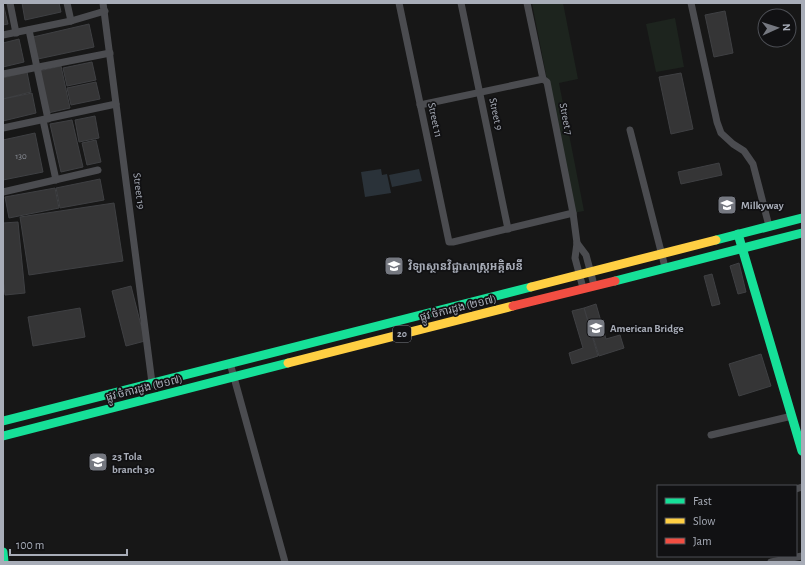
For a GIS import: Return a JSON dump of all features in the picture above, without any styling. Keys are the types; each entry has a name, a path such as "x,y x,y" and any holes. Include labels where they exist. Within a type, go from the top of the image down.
{"main road":[{"name":"ផ្លូវ ចំការដូង (២១៧)","path":"3,421 802,218"},
{"name":"ផ្លូវ ចំការដូង (២១៧)","path":"3,436 802,233"},
{"path":"738,234 802,451"},
{"path":"3,552 4,562"}],"street":[{"path":"10,3 16,33"},
{"path":"67,3 71,21"},
{"name":"Street 19","path":"103,3 152,383"},
{"name":"Street 11","path":"399,3 449,242 508,229"},
{"name":"Street 9","path":"461,3 508,229"},
{"name":"Street 7","path":"527,3 543,78 547,82 573,213 577,242 575,258 583,288"},
{"path":"690,3 717,122 721,133 733,144 744,151 753,164 769,226"},
{"path":"3,35 71,21 104,11"},
{"path":"29,30 56,180"},
{"path":"3,74 110,53"},
{"path":"420,105 543,78"},
{"path":"3,128 116,104"},
{"path":"630,130 665,268"},
{"path":"3,192 98,170"},
{"path":"508,229 573,213"},
{"name":"Street 7","path":"577,242 586,255 594,285"},
{"path":"230,363 286,562"},
{"path":"711,435 792,416"},
{"path":"772,562 802,556"}],"shaded area":[{"path":"532,3 563,3 578,79 559,83 584,211 573,213"},
{"path":"675,18 684,67 656,72 646,24"},
{"path":"381,169 382,175 387,174 391,193 365,197 361,172"},
{"path":"419,169 422,181 392,187 389,175"}],"building":[{"path":"3,3 8,24 3,25"},
{"path":"22,3 59,3 61,12 25,20"},
{"path":"725,11 733,53 714,57 705,15"},
{"path":"89,24 94,47 38,59 33,37"},
{"path":"19,39 24,62 3,67 3,43"},
{"path":"92,62 96,80 67,86 63,68"},
{"path":"61,66 70,108 48,113 39,71"},
{"path":"27,72 31,92 3,99 3,78"},
{"path":"681,73 693,129 671,134 659,77"},
{"path":"96,82 100,99 71,105 67,88"},
{"path":"32,93 36,113 3,121 3,99"},
{"path":"95,116 99,138 79,142 75,120"},
{"path":"72,120 83,167 61,172 50,124"},
{"path":"35,133 43,172 3,180 3,140"},
{"path":"96,140 101,162 87,165 82,143"},
{"path":"719,163 722,175 681,184 678,172"},
{"path":"100,179 104,200 60,208 56,188"},
{"path":"55,188 59,208 9,218 5,197"},
{"path":"114,203 123,261 29,275 20,217"},
{"path":"18,222 25,293 5,295 3,279 3,223"},
{"path":"739,263 746,292 738,294 730,266"},
{"path":"712,274 720,304 712,306 704,276"},
{"path":"131,286 145,341 126,346 112,291"},
{"path":"596,304 606,339 620,335 624,348 599,356 584,308"},
{"path":"80,308 85,337 33,346 28,317"},
{"path":"584,308 598,356 572,364 569,353 583,348 572,311"},
{"path":"761,354 771,386 739,396 729,364"}],"traffic: fast":[{"path":"716,240 802,218"},
{"path":"615,281 802,233"},
{"path":"738,234 802,451"},
{"path":"3,421 531,287"},
{"path":"3,436 288,363"},
{"path":"3,552 4,562"}],"traffic: slow":[{"path":"531,287 716,240"},
{"path":"288,363 513,306"}],"traffic: jam":[{"path":"513,306 615,281"}],"place":[{"name":"Milkyway","path":"727,205"},
{"name":"វិទ្យាស្ថានវិជ្ជាសាស្រ្តអគ្គិសនី","path":"394,266"},
{"name":"American Bridge","path":"596,328"},
{"name":"23 Tola branch 30","path":"98,462"}]}
